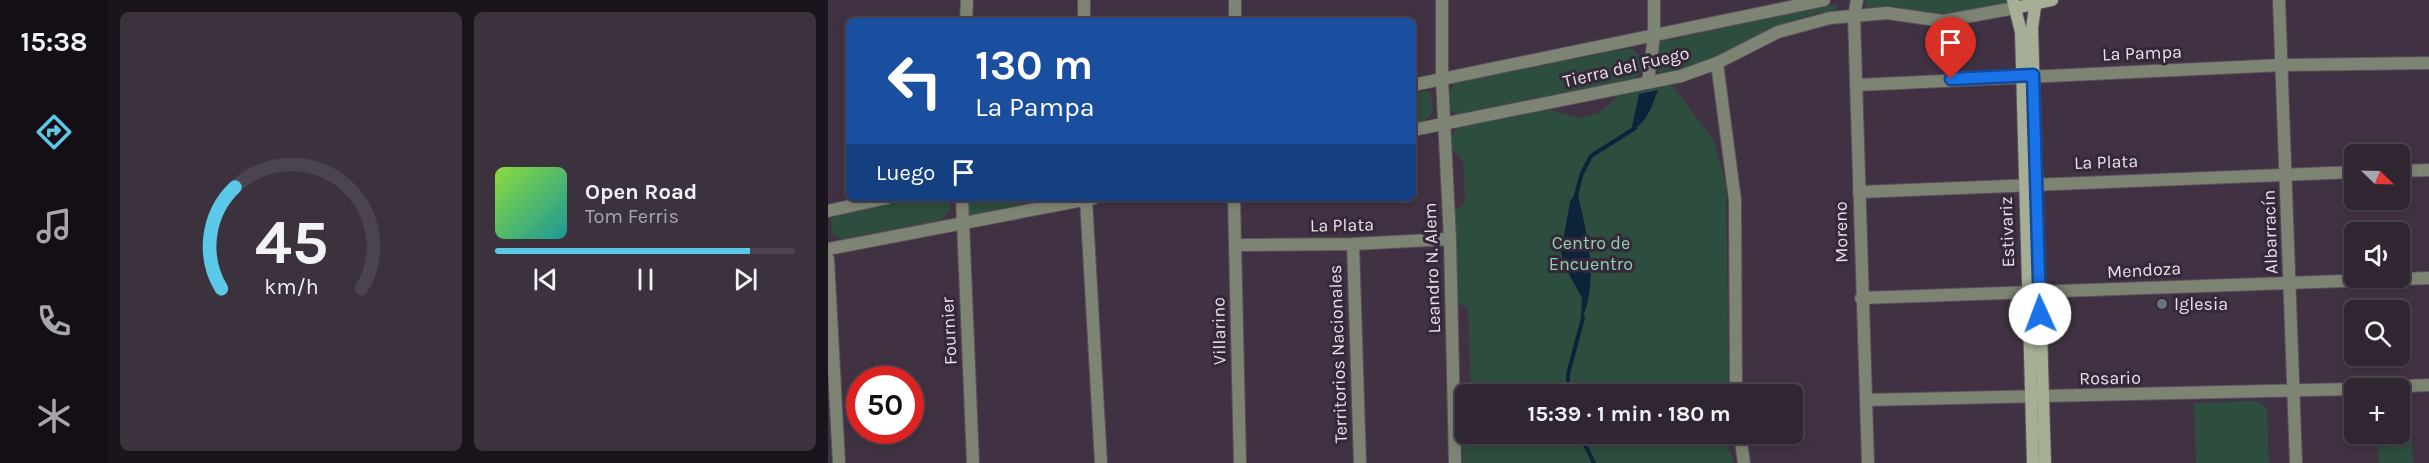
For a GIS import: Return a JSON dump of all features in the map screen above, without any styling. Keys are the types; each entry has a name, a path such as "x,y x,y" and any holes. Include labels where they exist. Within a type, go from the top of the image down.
{"main road":[{"name":"Tierra del Fuego","path":"2014,4 2052,0"},
{"name":"Estivariz","path":"2027,75 2032,16 2036,2"},
{"name":"Estivariz","path":"2014,4 2021,32 2027,75 2037,397 2033,463"},
{"name":"Estivariz","path":"2037,397 2045,463"}],"street":[{"path":"966,18 967,0"},
{"path":"1084,0 1084,18"},
{"path":"1235,0 1235,18"},
{"name":"Leandro N. Alem","path":"1442,0 1443,124 1450,239 1455,463"},
{"path":"1648,82 1654,36 1654,0"},
{"name":"Tierra del Fuego","path":"1416,84 1824,0"},
{"name":"Moreno","path":"1857,0 1854,15 1861,298 1868,463"},
{"name":"Albarracín","path":"2279,0 2296,463"},
{"name":"Tierra del Fuego","path":"1416,129 1681,76 1717,63 1798,25 1854,15 1887,13 1942,21 2014,4"},
{"path":"1717,63 1735,200 1736,384"},
{"name":"La Pampa","path":"1857,85 2027,75 2283,65 2429,63"},
{"path":"2410,171 2429,170"},
{"name":"La Plata","path":"1859,192 2030,183 2344,172"},
{"path":"828,211 873,201"},
{"name":"Fournier","path":"962,201 974,463"},
{"path":"828,249 1079,201"},
{"path":"1089,201 1101,463"},
{"name":"Villarino","path":"1234,201 1240,463"},
{"name":"La Plata","path":"1235,245 1353,244 1450,239"},
{"name":"Territorios Nacionales","path":"1353,244 1360,463"},
{"path":"828,259 839,463"},
{"name":"Mendoza","path":"1861,298 2429,278"},
{"name":"Rosario","path":"2410,386 2429,385"},
{"name":"Rosario","path":"1866,400 2344,390"},
{"path":"1741,444 1744,463"}],"green space":[{"path":"1865,0 2008,0 2004,5 1950,14 1866,7"},
{"path":"1837,4 1838,9 1806,16 1775,27 1686,69 1658,72 1656,66 1658,44 1662,41"},
{"path":"1632,49 1641,57 1642,71 1633,80 1458,115 1449,109 1448,95 1454,83"},
{"name":"Centro de Encuentro","path":"1672,85 1714,141 1726,184 1729,384 1471,384 1468,309 1457,301 1454,212 1465,203 1463,161 1451,148 1451,135 1462,126 1549,109 1578,118 1599,113 1620,95"},
{"path":"1427,91 1431,94 1433,112 1425,121 1416,123 1416,92"},
{"path":"900,201 950,201 950,211 941,220 842,239 832,234 831,220 834,215"},
{"path":"968,201 1052,201 967,217"},
{"path":"2410,397 2413,463 2379,463 2378,444 2410,444"},
{"path":"2258,401 2267,408 2269,463 2196,463 2194,403"},
{"path":"1462,444 1728,444 1734,463 1463,463"}],"water":[{"path":"1658,90 1645,119 1631,131 1639,94"},
{"path":"1577,191 1588,240 1591,273 1587,305 1581,321 1582,298 1564,265 1561,252 1570,202"}],"waterway":[{"path":"1576,195 1582,173 1591,156 1635,128"},
{"path":"1568,384 1568,374 1583,318"},
{"path":"1585,444 1594,463"}],"place":[{"name":"Iglesia","path":"2162,304"}],"route":[{"path":"1951,79 2033,75 2040,314"}]}
